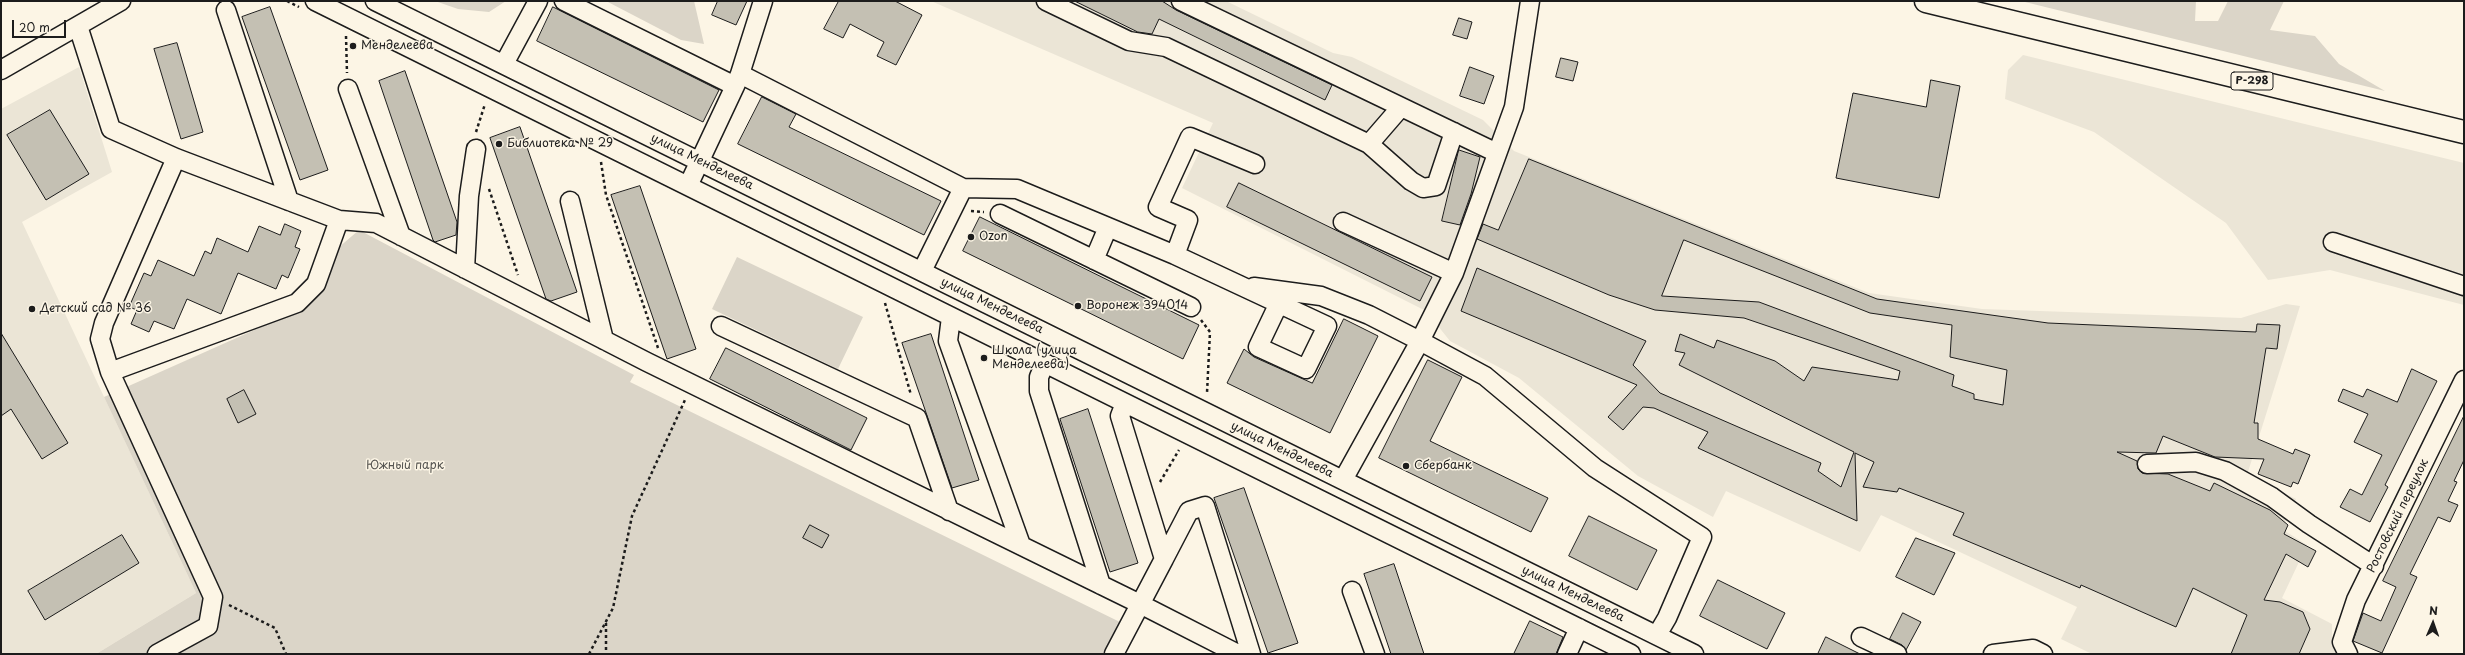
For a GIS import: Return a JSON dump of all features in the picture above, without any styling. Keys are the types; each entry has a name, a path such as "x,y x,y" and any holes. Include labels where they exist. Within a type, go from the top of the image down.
{"highway":[{"name":"Р-298","path":"1926,1 2464,132"}],"street":[{"path":"1,70 121,1"},
{"path":"315,1 1631,654"},
{"name":"улица Менделеева","path":"375,1 1694,654"},
{"path":"504,64 538,1"},
{"path":"564,1 738,80 963,188 1016,189 1175,255 1279,303"},
{"path":"688,186 738,80 763,1"},
{"path":"1046,1 1129,41 1166,48 1369,144 1411,182 1423,188 1436,186 1454,132"},
{"path":"1181,1 1497,153"},
{"path":"1343,480 1420,341 1454,273 1514,107 1530,1"},
{"path":"226,10 290,201"},
{"path":"78,26 111,129 176,158 339,220 376,224 666,371 1140,604 1218,650 1238,654"},
{"path":"348,90 401,236"},
{"path":"1369,144 1400,107"},
{"path":"1175,255 1188,220 1158,207 1190,137 1254,164"},
{"path":"465,269 469,196 476,149"},
{"path":"157,654 208,626 213,597 110,372 100,339 104,323 176,158"},
{"path":"922,272 963,188"},
{"path":"570,201 604,340"},
{"path":"1000,214 1191,307"},
{"path":"110,372 297,303 316,284 339,220"},
{"path":"1343,222 1454,273"},
{"path":"1094,260 1108,227"},
{"path":"2333,242 2464,286"},
{"path":"1241,286 1321,296 1369,315 1485,376 1595,468 1702,537 1667,618 1656,635"},
{"path":"951,316 948,341 1021,546"},
{"path":"721,326 917,418 949,511"},
{"path":"1045,363 1039,377 1039,391 1101,585"},
{"name":"Ростовский переулок","path":"2348,654 2342,642 2356,600 2464,380"},
{"path":"1125,403 1120,416 1164,559"},
{"path":"2147,464 2196,462 2225,471 2272,497 2309,524 2374,566"},
{"path":"1114,654 1188,511 1205,506 1251,654"},
{"path":"1352,591 1375,654"},
{"path":"1567,654 1579,628"},
{"path":"1861,637 1897,654"},
{"path":"1993,654 2033,649 2042,654"}],"path":[{"path":"346,29 348,90"},
{"path":"476,149 476,132 486,102"},
{"path":"600,156 606,195 666,371"},
{"path":"488,187 526,300"},
{"path":"953,210 1000,214"},
{"path":"884,302 917,418"},
{"path":"1191,307 1210,332 1207,393"},
{"path":"589,654 613,608 632,516 687,395"},
{"path":"1147,502 1182,446"},
{"path":"213,597 275,628 286,654"},
{"path":"606,622 606,654"}],"shaded area":[{"path":"931,1 1226,1 1333,53 1352,57 1483,120 1514,151 1869,293 1982,309 2241,318 2286,304 2300,306 2247,475 2296,499 2282,529 2307,545 2282,598 2332,624 2332,641 2339,654 2092,654 2061,639 2077,607 1881,515 1860,552 1726,491 1713,517 1638,476 1519,378 1450,341 1426,311 1182,188 1213,123"},
{"path":"2023,55 2464,163 2464,305 2330,270 2268,280 2226,223 2094,132 2005,99 2008,70"},
{"path":"79,67 112,172 22,222 196,593 96,654 1,654 1,109"}],"green space":[{"path":"435,1 506,1 489,12 458,9"},
{"path":"606,1 694,1 704,44 681,40"},
{"path":"2021,1 2196,1 2195,21 2218,21 2228,1 2284,1 2270,30 2315,36 2339,64 2385,91"},
{"name":"Южный парк","path":"359,230 634,375 630,382 1124,624 1108,654 96,654 196,593 104,397 306,307 321,283 331,254"},
{"path":"737,257 863,317 838,369 712,309"}],"building":[{"path":"718,1 747,1 736,25 712,15"},
{"path":"839,1 895,1 922,15 896,65 877,56 884,42 850,24 843,38 824,29"},
{"path":"1075,1 1162,1 1176,10 1332,85 1325,100 1159,19 1152,34 1138,32"},
{"path":"270,7 328,170 300,180 242,17"},
{"path":"553,7 719,90 703,122 537,41"},
{"path":"1459,18 1472,22 1467,39 1453,35"},
{"path":"177,43 203,132 181,139 154,49"},
{"path":"1561,58 1578,62 1573,81 1556,77"},
{"path":"1470,67 1494,76 1484,104 1460,96"},
{"path":"405,71 457,222 456,235 435,242 433,240 379,81"},
{"path":"1931,80 1960,86 1939,198 1836,178 1853,93 1926,107"},
{"path":"762,97 796,114 789,127 941,201 924,235 738,144"},
{"path":"50,110 89,174 46,200 7,135"},
{"path":"520,127 577,292 551,301 546,299 490,138"},
{"path":"1459,150 1480,157 1471,194 1460,225 1442,221"},
{"path":"1529,159 1877,299 2048,323 2256,332 2257,324 2280,325 2277,349 2266,348 2254,423 2258,423 2258,439 2293,454 2295,449 2310,455 2298,484 2293,482 2291,487 2258,474 2264,459 2215,457 2163,436 2156,453 2117,452 2137,461 2138,469 2142,473 2168,474 2210,491 2214,483 2270,510 2288,525 2284,534 2316,551 2308,567 2286,554 2264,600 2280,602 2303,612 2310,629 2299,654 2231,654 2247,615 2193,588 2176,627 2081,585 2080,588 1953,535 1964,513 1899,488 1897,492 1863,487 1874,462 1855,453 1857,521 1698,448 1708,432 1654,408 1643,407 1623,430 1608,417 1637,385 1461,311 1477,268 1646,341 1633,365 1660,393 1821,463 1818,471 1841,487 1854,452 1679,365 1685,353 1675,351 1680,334 1714,348 1717,340 1775,361 1804,381 1812,367 1898,380 1900,371 1744,318 1655,310 1609,295 1477,239 1483,224 1498,230","holes":["1684,240 1870,313 1952,325 1950,357 2007,370 2003,405 1974,399 1974,394 1952,386 1954,375 1759,302 1662,296"]},
{"path":"1239,183 1432,277 1420,301 1227,207"},
{"path":"640,186 696,349 667,359 611,195"},
{"path":"980,217 1199,325 1183,359 963,251"},
{"path":"285,224 301,231 295,247 300,249 288,278 282,275 276,289 238,273 221,314 187,299 174,329 154,321 149,332 131,324 137,310 129,307 144,273 151,276 158,260 194,276 205,251 211,254 217,238 248,252 259,226 280,235"},
{"path":"1344,319 1378,336 1330,433 1227,383 1244,349 1254,357 1312,383"},
{"path":"1,333 68,443 42,459 11,409 1,416"},
{"path":"931,334 979,480 952,488 902,343"},
{"path":"726,348 867,418 851,450 710,379"},
{"path":"1428,360 1462,377 1430,441 1548,498 1531,532 1379,458"},
{"path":"2412,369 2437,381 2385,485 2388,487 2370,522 2340,507 2350,489 2362,495 2382,455 2354,442 2368,414 2338,401 2343,389 2363,397 2367,389 2397,402"},
{"path":"244,390 256,414 238,423 227,399"},
{"path":"1088,409 1138,563 1110,572 1060,419"},
{"path":"2464,416 2464,460 2454,481 2457,482 2448,501 2458,505 2450,522 2438,517 2410,574 2417,577 2382,653 2353,641 2363,613 2381,621 2396,587 2383,581"},
{"path":"1244,488 1298,643 1268,653 1214,498"},
{"path":"1589,516 1657,550 1637,590 1569,556"},
{"path":"810,525 829,535 822,548 803,538"},
{"path":"122,535 139,563 45,620 28,591"},
{"path":"1916,538 1955,553 1934,595 1896,577"},
{"path":"1394,564 1424,654 1391,654 1364,574"},
{"path":"1718,580 1785,613 1767,649 1700,616"},
{"path":"1903,613 1921,622 1906,650 1902,645 1890,639"},
{"path":"1530,621 1563,637 1556,654 1514,654"},
{"path":"1826,637 1860,654 1818,654"}],"place":[{"name":"Менделеева","path":"353,46"},
{"name":"Библиотека № 29","path":"499,144"},
{"name":"Ozon","path":"971,237"},
{"name":"Воронеж 394014","path":"1078,306"},
{"name":"Детский сад № 36","path":"32,309"},
{"name":"Школа (улица Менделеева)","path":"984,358"},
{"name":"Сбербанк","path":"1406,466"}]}
